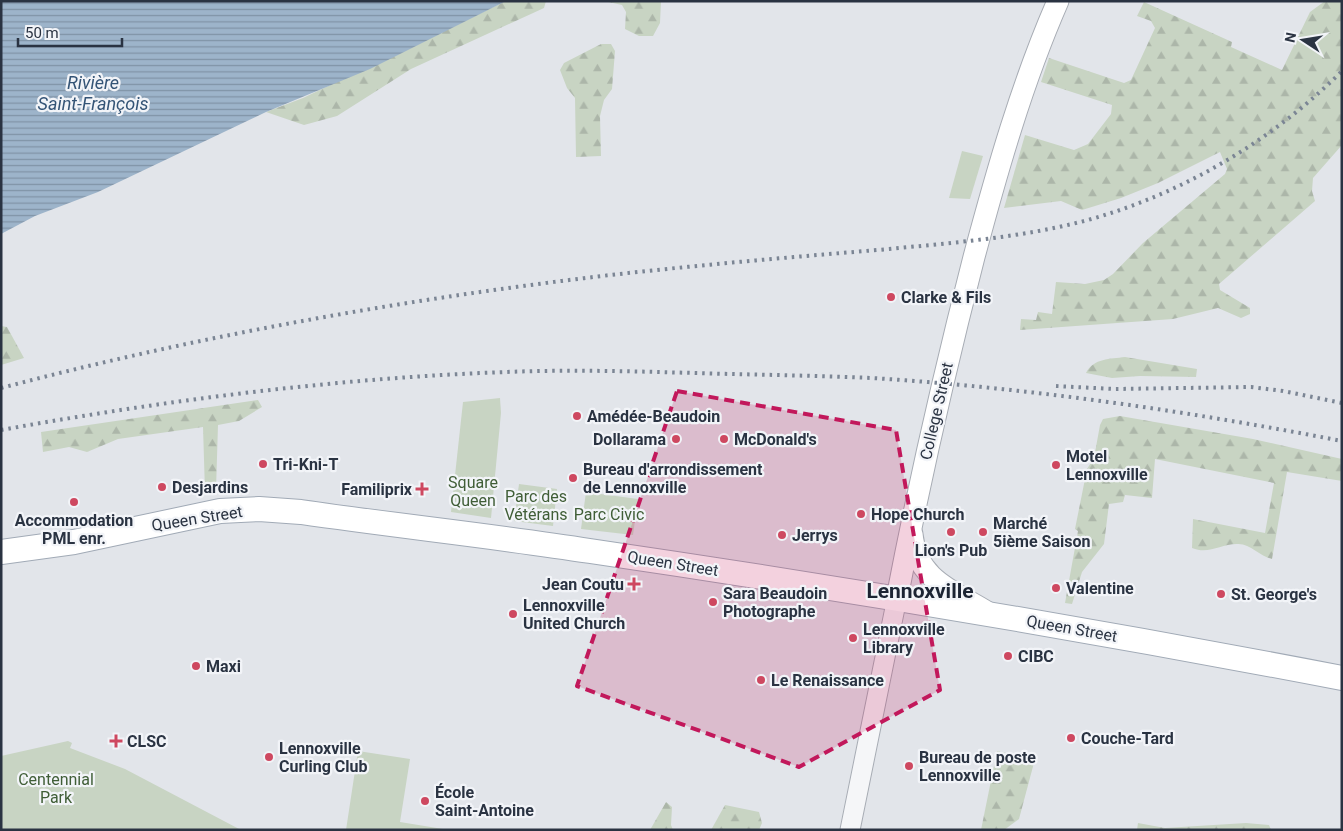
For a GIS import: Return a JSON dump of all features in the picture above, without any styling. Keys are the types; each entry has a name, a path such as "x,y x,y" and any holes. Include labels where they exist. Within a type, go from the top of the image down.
{"main road":[{"name":"College Street","path":"897,598 911,521 944,375 986,215 1014,120 1058,1"},
{"name":"Queen Street","path":"1,552 74,542 220,511 278,510 566,547 897,598 1342,678"},
{"path":"911,521 916,552 928,574 990,614"}],"street":[{"name":"College Street","path":"850,830 897,598"}],"highlighted area":[{"path":"677,391 896,430 940,690 799,767 577,686"}],"green space":[{"path":"506,1 546,1 544,8 411,69 337,116 304,125 266,112 303,98"},
{"path":"604,1 661,1 660,23 653,36 639,36 625,29 626,12 622,5"},
{"path":"1325,1 1342,1 1342,145 1313,178 1312,191 1315,201 1219,284 1220,290 1250,308 1250,314 1241,318 1218,308 1173,319 1020,330 1021,319 1036,320 1038,312 1052,314 1056,282 1085,284 1104,280 1113,274 1143,243 1225,174 1227,169 1220,152 1158,183 1121,198 1082,210 1061,201 1004,208 1025,135 1074,150 1088,144 1111,114 1112,105 1041,82 1049,58 1124,83 1131,80 1155,28 1151,21 1137,16 1144,2 1232,42 1231,47 1282,70 1310,12"},
{"path":"601,44 611,44 615,51 612,89 604,100 600,116 601,156 576,157 575,98 567,88 560,70 564,63"},
{"path":"962,151 983,156 970,199 949,198"},
{"path":"1,326 7,327 24,358 1,365"},
{"path":"1125,357 1197,369 1196,377 1140,376 1112,378 1086,373 1093,364 1108,359"},
{"name":"Square Queen","path":"500,398 501,413 491,518 451,512 463,402"},
{"path":"258,400 262,407 239,421 218,425 216,490 205,492 203,427 118,439 87,452 69,447 43,452 41,432"},
{"path":"1120,416 1253,439 1342,459 1342,481 1287,472 1272,559 1242,544 1231,544 1209,550 1192,548 1193,519 1265,533 1274,483 1155,459 1152,498 1125,495 1123,502 1109,504 1104,544 1082,572 1072,604 1065,603 1078,531 1075,529 1087,469 1094,458 1100,425 1103,419"},
{"name":"Parc des Vétérans","path":"519,484 557,489 553,526 514,521"},
{"name":"Parc Civic","path":"586,492 638,499 633,535 581,529"},
{"name":"Centennial Park","path":"68,741 72,743 70,748 125,769 241,830 1,830 1,756"},
{"path":"358,751 410,759 400,822 449,830 346,830"},
{"path":"997,751 1035,759 1019,819 1004,830 981,830"},
{"path":"666,802 672,807 671,825 673,830 650,830"},
{"path":"725,805 759,812 762,823 759,830 711,830"},
{"path":"1138,823 1165,828 1246,823 1269,825 1271,830 1137,830"}],"water":[{"name":"Rivière Saint-François","path":"1,1 506,1 370,69 266,112 98,192 35,216 1,234"}],"railway":[{"path":"1,388 75,369 224,336 451,296 638,272 972,241 1029,233 1085,221 1111,213 1174,188 1235,156 1291,116 1342,71"},
{"path":"1,430 127,409 316,385 443,375 534,371 590,371 872,378 931,382 1108,402 1342,441"},
{"path":"1056,386 1115,389 1251,387 1283,391 1342,403"}],"place":[{"name":"Clarke & Fils","path":"891,297"},
{"name":"Amédée-Beaudoin","path":"577,416"},
{"name":"Dollarama","path":"676,439"},
{"name":"McDonald's","path":"724,439"},
{"name":"Tri-Kni-T","path":"263,464"},
{"name":"Motel Lennoxville","path":"1056,465"},
{"name":"Bureau d'arrondissement de Lennoxville","path":"573,478"},
{"name":"Desjardins","path":"162,487"},
{"name":"Familiprix","path":"422,489"},
{"name":"Accommodation PML enr.","path":"74,502"},
{"name":"Hope Church","path":"861,514"},
{"name":"Lion's Pub","path":"951,532"},
{"name":"Marché 5ième Saison","path":"983,532"},
{"name":"Jerrys","path":"782,535"},
{"name":"Jean Coutu","path":"634,584"},
{"name":"Valentine","path":"1056,588"},
{"name":"St. George's","path":"1221,594"},
{"name":"Sara Beaudoin Photographe","path":"713,602"},
{"name":"Lennoxville United Church","path":"513,614"},
{"name":"Lennoxville Library","path":"853,638"},
{"name":"CIBC","path":"1008,656"},
{"name":"Maxi","path":"196,666"},
{"name":"Le Renaissance","path":"761,680"},
{"name":"Couche-Tard","path":"1071,738"},
{"name":"CLSC","path":"116,741"},
{"name":"Lennoxville Curling Club","path":"269,757"},
{"name":"Bureau de poste Lennoxville","path":"909,766"},
{"name":"École Saint-Antoine","path":"425,801"}],"district":[{"name":"Lennoxville","path":"920,591"}]}
